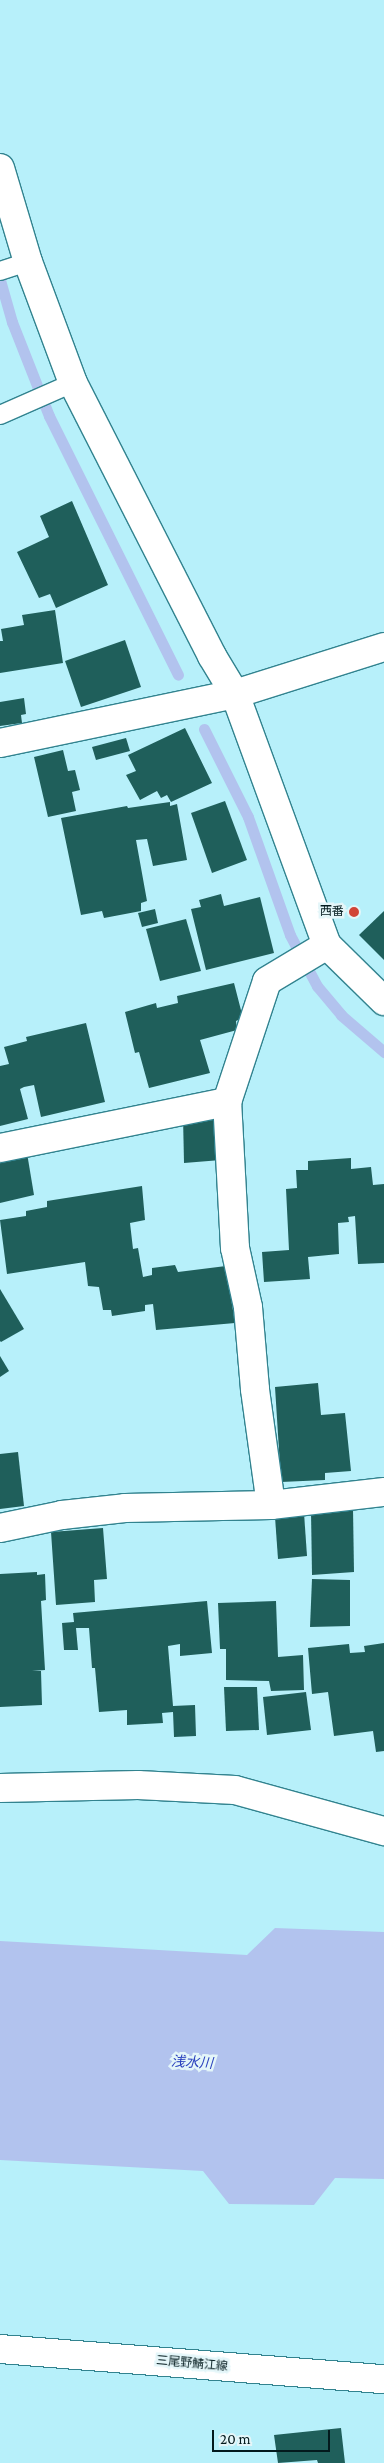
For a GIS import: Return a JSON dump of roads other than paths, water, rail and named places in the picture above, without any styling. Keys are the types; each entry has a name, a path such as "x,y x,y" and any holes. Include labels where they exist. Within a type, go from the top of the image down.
{"street":[{"path":"0,168 13,266 64,388 212,656 235,694 320,949 384,1001"},
{"path":"0,743 235,694 384,647"},
{"path":"271,1505 255,1389 248,1307 235,1248 227,1102 267,981 320,949"},
{"path":"0,1148 227,1102"},
{"path":"0,1528 62,1515 125,1508 271,1505 384,1492"},
{"path":"0,1788 138,1785 235,1790 384,1831"},
{"name":"三尾野鯖江線","path":"0,2349 384,2379"}],"lane":[{"path":"0,416 64,388"}],"water":[{"name":"浅水川","path":"275,1928 384,1932 384,2179 335,2178 314,2205 229,2204 203,2171 0,2160 0,1941 247,1955"}],"waterway":[{"path":"0,280 12,322 49,416 178,675"},
{"path":"204,729 248,817 290,935 317,986 341,1015 384,1052"}],"place":[{"name":"西番","path":"354,912"}]}
